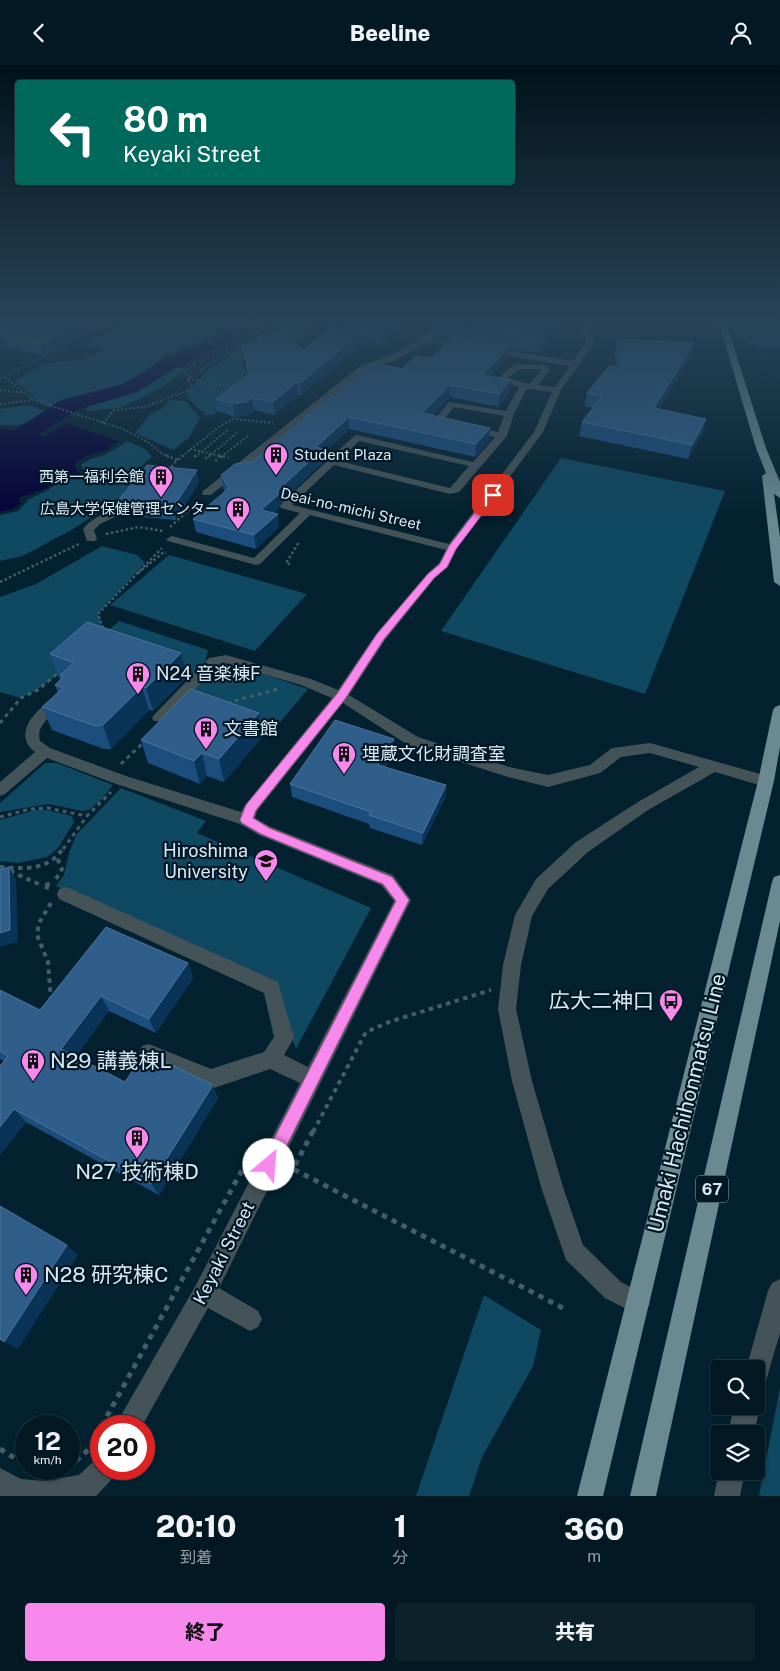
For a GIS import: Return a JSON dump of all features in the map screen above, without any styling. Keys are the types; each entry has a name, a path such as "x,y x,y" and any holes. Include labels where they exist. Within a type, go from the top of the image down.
{"main road":[{"path":"743,390 762,448 780,495"},
{"path":"762,448 780,582"},
{"name":"Umaki Hachihonmatsu Line","path":"590,1496 766,781 780,710"},
{"name":"67","path":"643,1496 780,882"}],"street":[{"path":"207,493 336,390"},
{"path":"332,462 450,491 455,490 502,436 509,414 523,390"},
{"path":"62,699 34,725 31,733 33,742 45,752 116,779 246,820 250,809 341,696 380,637 431,576 444,565 452,548 538,432 557,390"},
{"path":"502,436 438,421 452,405 456,404 509,414"},
{"path":"332,462 357,438 476,465"},
{"name":"Deai-no-michi Street","path":"332,462 285,506 452,548"},
{"path":"172,539 256,562 308,511"},
{"path":"91,539 88,529 96,522 113,514"},
{"path":"159,718 214,661 226,659 306,683 341,696 413,741 508,772 548,781 595,769 618,752 650,748 766,781"},
{"path":"0,790 45,752"},
{"path":"638,1303 612,1290 574,1252 552,1187 522,1081 507,1009 512,965 524,915 542,884 582,847 643,806 712,766"},
{"name":"Keyaki Street","path":"134,1415 204,1293 403,900 388,880 265,831 246,820"},
{"path":"59,895 272,988 284,1039 271,1059 211,1079 149,1053"},
{"path":"271,1059 313,1079"},
{"path":"760,1360 780,1291"},
{"path":"204,1293 250,1319"},
{"path":"727,1496 730,1480"},
{"path":"0,1481 16,1492 44,1494 81,1484"}],"path":[{"path":"0,390 24,393"},
{"path":"20,390 33,399 57,409 103,423 143,439 161,453 177,460"},
{"path":"103,423 114,410 144,407 163,402 187,390"},
{"path":"0,404 33,399"},
{"path":"172,469 172,464 219,428"},
{"path":"194,457 228,430"},
{"path":"205,459 238,432"},
{"path":"215,461 249,435"},
{"path":"191,449 246,462"},
{"path":"165,470 172,469 177,472"},
{"path":"0,582 98,535 139,527 165,531 207,493"},
{"path":"99,635 103,628 98,614 133,576 172,539"},
{"path":"133,576 164,552"},
{"path":"0,723 21,698 38,690 60,672"},
{"path":"219,704 306,683"},
{"path":"0,867 30,869 57,858 87,816 106,799 125,759 141,743 148,739"},
{"path":"0,817 30,809 48,808 87,816"},
{"path":"0,867 44,886"},
{"path":"51,1010 50,973 46,956 38,941 37,931 40,921 59,895"},
{"path":"510,984 389,1022 366,1032 293,1169 564,1308"},
{"path":"81,1484 89,1449 249,1157"},
{"path":"0,1449 15,1458"}],"shaded area":[{"path":"25,390 156,390 118,408 87,411 81,401 53,409 40,403"},
{"path":"190,390 242,390 239,396 214,415 205,415 186,394"},
{"path":"170,400 186,401 200,418 189,438 173,450 135,433 151,413 161,409"},
{"path":"29,405 51,413 20,425 0,425 0,409"},
{"path":"45,420 51,420 38,434 44,437 63,425 69,424 120,442 111,445 108,450 85,456 75,464 75,469 83,475 62,475 47,488 19,498 20,504 12,509 0,512 0,428 17,432"},
{"path":"127,441 138,445 152,457 125,480 134,486 119,503 23,556 0,561 0,515 18,511 29,499 48,490 60,481 87,476 81,465 88,460 110,452"},
{"path":"561,458 725,491 645,694 441,631"},
{"path":"102,546 137,555 145,563 98,614 103,628 97,637 78,658 54,678 31,693 21,698 0,692 0,597 36,584"},
{"path":"169,555 307,594 255,651 110,605"},
{"path":"119,621 208,650 204,667 192,678 102,636"},
{"path":"225,661 308,689 271,733 187,702 185,698 217,664"},
{"path":"45,763 57,763 113,785 100,801 89,810 82,811 49,804 0,812 0,803"},
{"path":"121,788 206,821 197,833 371,908 296,1049 288,1029 278,989 56,886 64,875 69,853 76,835"},
{"path":"35,810 47,810 72,816 74,822 58,848 47,857 18,863 0,861 0,820"},
{"path":"484,1295 541,1330 533,1366 482,1457 469,1496 416,1496"},
{"path":"780,1388 780,1496 759,1496 762,1480 765,1480 765,1465"}],"building":[{"path":"228,390 288,390 273,402 252,398 247,402 233,404 216,399"},
{"path":"342,390 445,390 422,413 490,428 476,444 349,417 316,447 323,449 278,490 278,495 261,510 278,514 254,535 193,519 229,488 221,475 235,464 252,462 332,396 334,397"},
{"path":"476,390 503,390 499,394"},
{"path":"590,390 665,390 654,408 706,419 692,445 582,422 602,396 587,393"},
{"path":"147,465 197,470 173,508 117,502"},
{"path":"87,622 181,653 146,688 142,687 103,725 95,726 42,707 63,688 55,685 62,678 61,674 74,663 50,654"},
{"path":"191,689 259,713 219,759 202,753 194,761 141,740"},
{"path":"335,720 394,739 378,765 446,785 423,833 369,815 371,812 290,784"},
{"path":"9,867 10,930 0,933 0,870"},
{"path":"106,927 188,963 149,1019 101,996 61,1049 125,1082 145,1052 213,1085 151,1184 14,1109 0,1127 0,1066 8,1056 0,1051 0,990 40,1010"},
{"name":"N28 研究棟C","path":"0,1206 67,1245 4,1342 0,1339"}],"waterway":[{"path":"0,450 69,405 124,390"}],"place":[{"name":"Student Plaza","path":"276,476"},
{"name":"西第一福利会館","path":"161,498"},
{"name":"広島大学保健管理センター","path":"238,530"},
{"name":"N24 音楽棟F","path":"138,695"},
{"name":"文書館","path":"206,750"},
{"name":"埋蔵文化財調査室","path":"344,775"},
{"name":"Hiroshima University","path":"266,882"},
{"name":"広大二神口","path":"671,1022"},
{"name":"N29 講義棟L","path":"33,1082"},
{"name":"N27 技術棟D","path":"137,1159"},
{"name":"N28 研究棟C","path":"26,1296"}],"route":[{"path":"269,1165 403,900 388,880 265,831 246,820 250,809 341,696 380,637 431,576 444,565 452,548 493,495"}]}
